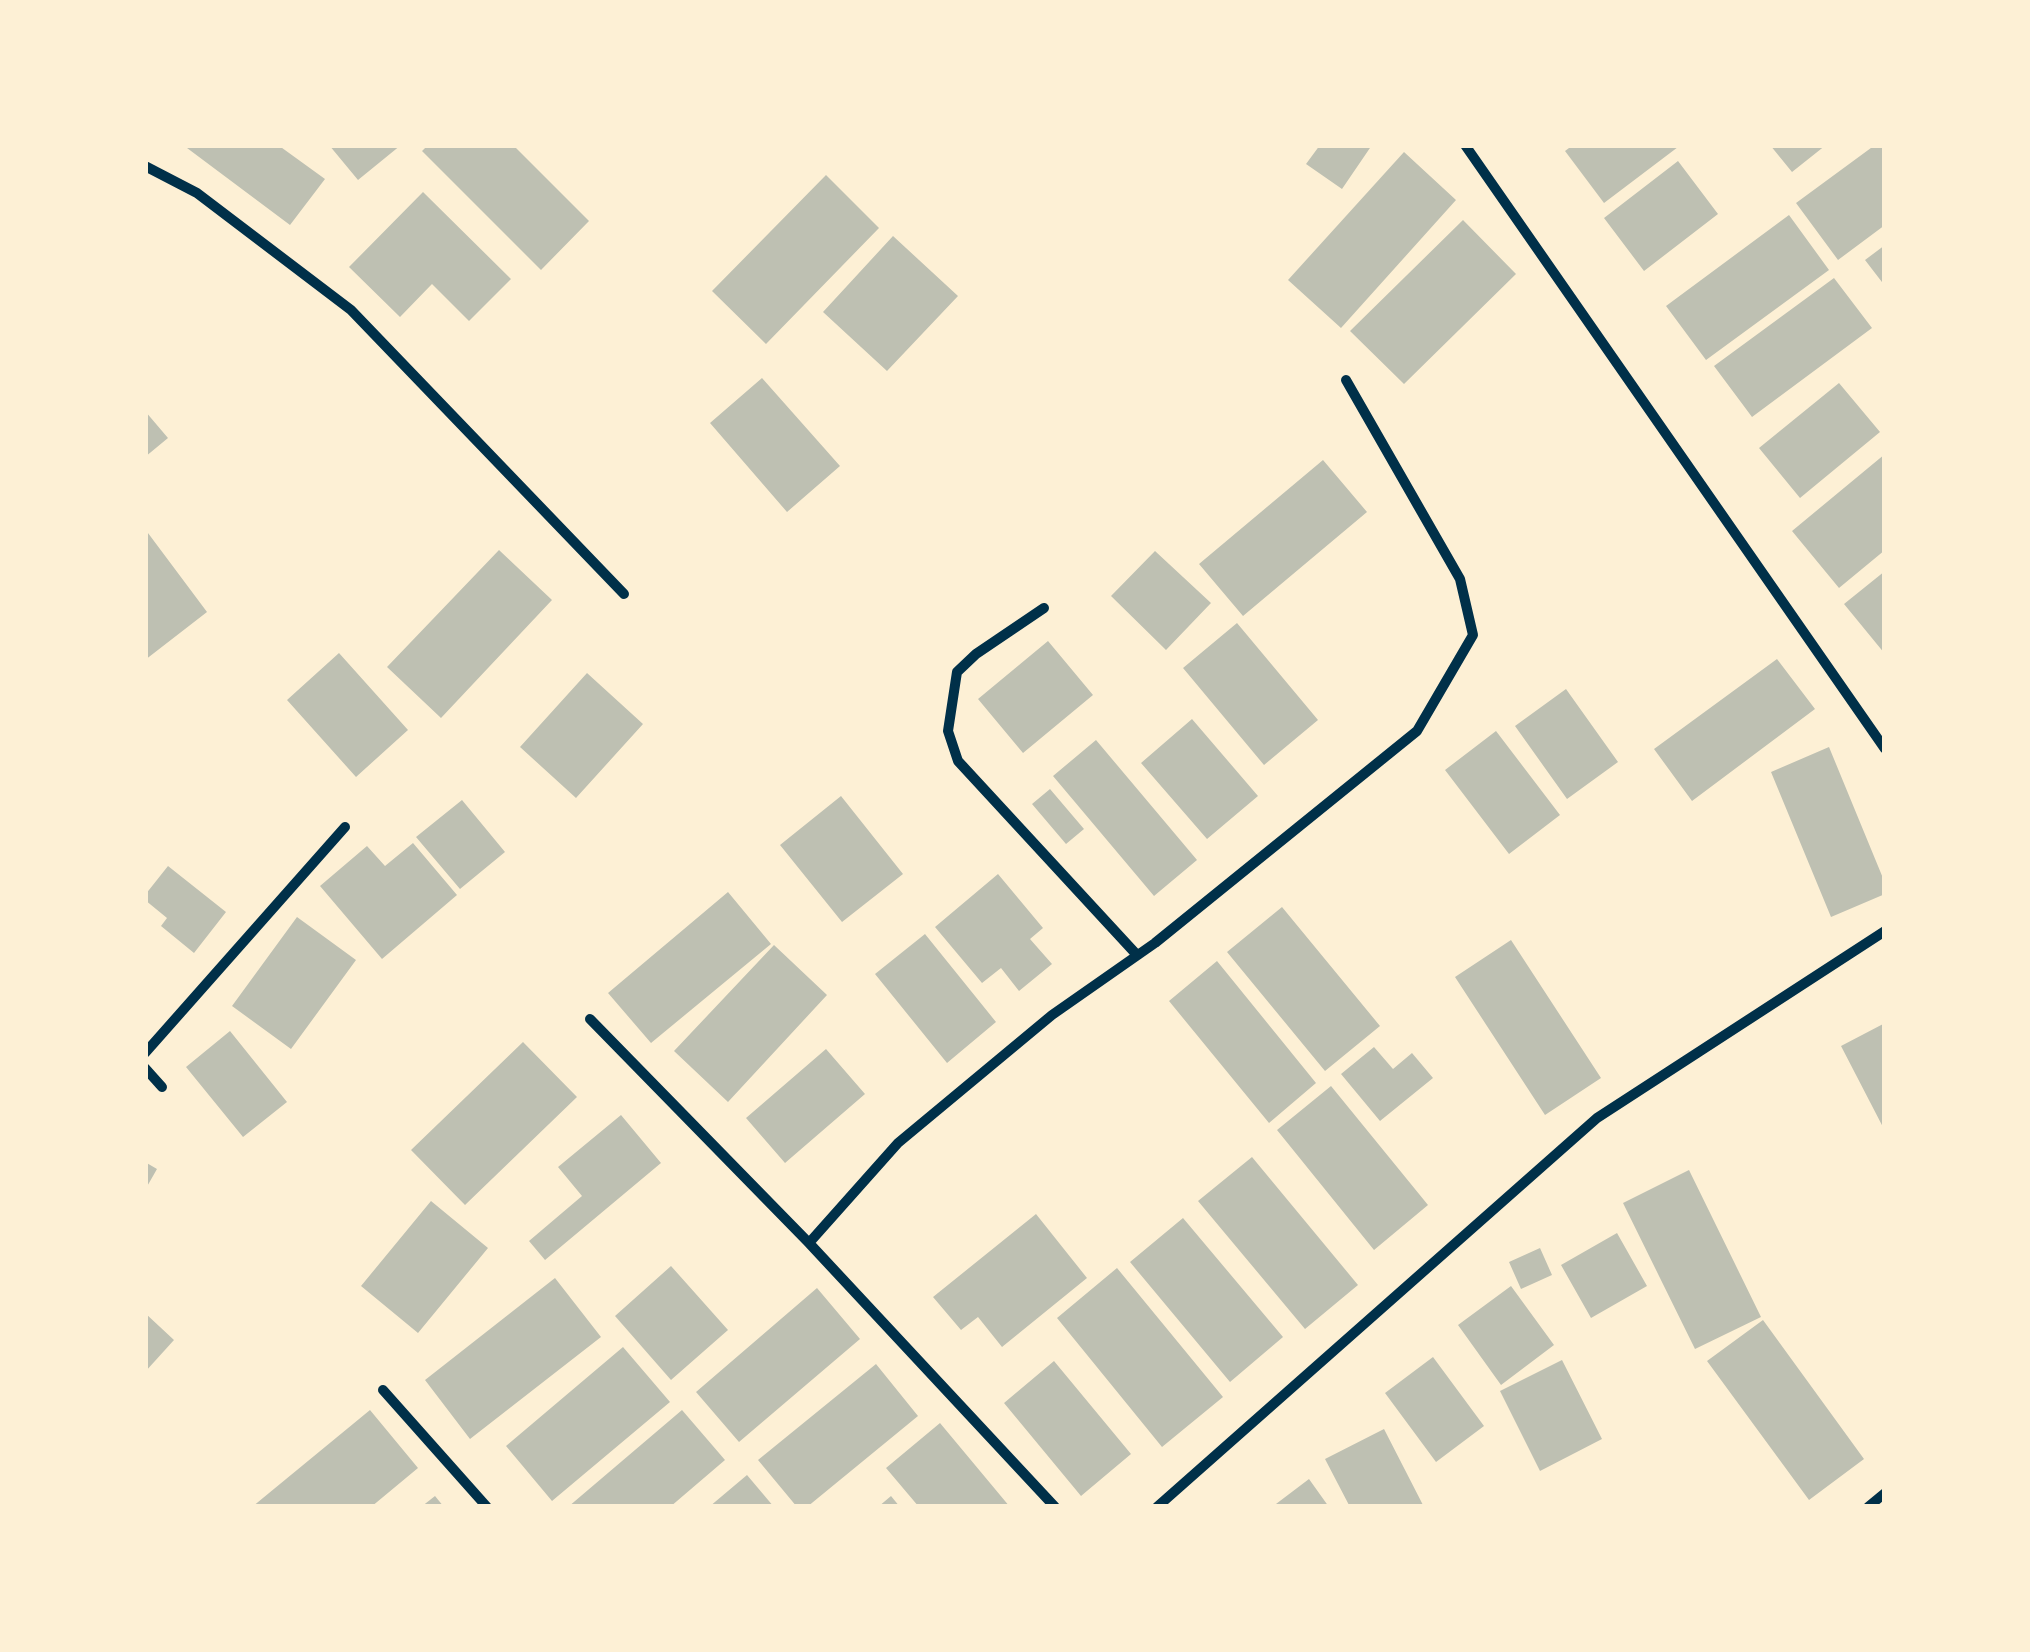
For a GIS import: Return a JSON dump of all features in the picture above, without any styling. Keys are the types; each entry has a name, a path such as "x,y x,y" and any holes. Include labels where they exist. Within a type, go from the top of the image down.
{"street":[{"path":"1464,145 1885,749"},
{"path":"145,166 197,193 352,310 624,594"},
{"path":"809,1243 898,1143 1052,1015 1245,872 1417,731 1473,634 1460,579 1346,380"},
{"path":"1044,608 976,654 957,672 948,731 958,762 1137,955"},
{"path":"145,1053 345,827"},
{"path":"1157,1507 1597,1118 1885,931"},
{"path":"590,1018 809,1243 1055,1507"},
{"path":"145,1068 162,1087"},
{"path":"383,1390 487,1507"},
{"path":"1868,1507 1885,1493"}],"building":[{"path":"183,145 278,145 325,179 290,225"},
{"path":"329,145 401,145 358,180"},
{"path":"428,145 513,145 589,221 541,270 422,151"},
{"path":"1320,145 1372,145 1342,189 1306,164"},
{"path":"1573,145 1678,147 1604,203 1565,151"},
{"path":"1770,145 1826,145 1792,172"},
{"path":"1875,145 1885,145 1885,225 1838,260 1796,203"},
{"path":"1404,152 1456,200 1341,328 1288,280"},
{"path":"1678,161 1718,214 1644,271 1604,218"},
{"path":"826,175 879,228 766,344 712,291"},
{"path":"423,192 511,279 469,321 432,284 400,317 349,267"},
{"path":"1789,215 1829,270 1706,360 1666,306"},
{"path":"1463,220 1516,274 1404,384 1350,331"},
{"path":"893,236 958,296 887,371 823,312"},
{"path":"1885,245 1885,286 1865,260"},
{"path":"1834,278 1872,328 1752,417 1714,366"},
{"path":"762,378 840,466 787,512 710,423"},
{"path":"1839,383 1880,432 1800,498 1759,448"},
{"path":"145,411 168,438 145,457"},
{"path":"1885,454 1885,550 1839,588 1792,531"},
{"path":"1323,460 1367,512 1243,616 1199,564"},
{"path":"145,529 207,612 145,660"},
{"path":"499,550 552,600 441,718 387,667"},
{"path":"1155,551 1211,603 1166,650 1111,596"},
{"path":"1885,571 1885,654 1844,604"},
{"path":"1237,623 1318,720 1264,765 1183,668"},
{"path":"1048,641 1093,695 1023,753 978,699"},
{"path":"339,653 408,730 356,777 287,700"},
{"path":"1777,659 1815,709 1692,801 1654,749"},
{"path":"587,673 643,724 576,798 520,747"},
{"path":"1566,689 1618,762 1567,799 1515,726"},
{"path":"1192,719 1258,796 1207,839 1141,763"},
{"path":"1496,731 1560,815 1509,854 1445,770"},
{"path":"1096,740 1197,860 1154,896 1053,776"},
{"path":"1829,747 1885,883 1885,894 1831,917 1771,772"},
{"path":"1050,789 1084,829 1066,844 1032,804"},
{"path":"841,796 903,874 842,922 780,845"},
{"path":"462,800 505,852 460,889 416,837"},
{"path":"413,843 457,895 382,959 320,886 367,846 385,866"},
{"path":"168,866 226,912 194,953 161,926 167,918 145,900"},
{"path":"998,874 1043,928 1030,939 1052,964 1019,991 1001,968 982,983 935,927"},
{"path":"728,892 771,944 651,1043 608,993"},
{"path":"1282,907 1380,1026 1325,1071 1227,952"},
{"path":"297,917 356,960 291,1049 232,1006"},
{"path":"925,934 996,1022 947,1063 875,974"},
{"path":"1511,940 1601,1078 1545,1115 1455,977"},
{"path":"774,945 827,995 728,1102 674,1051"},
{"path":"1217,961 1316,1083 1269,1123 1169,1001"},
{"path":"1885,1023 1885,1131 1841,1046"},
{"path":"230,1031 287,1102 243,1137 186,1067"},
{"path":"523,1042 577,1097 465,1205 411,1150"},
{"path":"1374,1047 1393,1069 1412,1053 1433,1078 1380,1121 1341,1074"},
{"path":"826,1049 865,1094 785,1163 746,1118"},
{"path":"1331,1086 1428,1205 1374,1250 1277,1130"},
{"path":"621,1115 661,1163 545,1260 529,1241 582,1196 558,1167"},
{"path":"1252,1157 1358,1285 1305,1329 1198,1201"},
{"path":"145,1162 157,1169 145,1190"},
{"path":"1689,1170 1761,1317 1695,1349 1623,1203"},
{"path":"431,1201 488,1248 418,1333 361,1286"},
{"path":"1036,1214 1087,1278 1002,1347 978,1317 961,1330 933,1297"},
{"path":"1183,1218 1283,1337 1230,1382 1130,1262"},
{"path":"1617,1233 1647,1286 1591,1318 1561,1265"},
{"path":"1540,1248 1552,1275 1521,1289 1509,1262"},
{"path":"671,1266 728,1330 671,1380 615,1316"},
{"path":"1117,1268 1223,1397 1162,1447 1057,1318"},
{"path":"555,1278 601,1337 470,1439 425,1380"},
{"path":"1511,1286 1554,1345 1501,1385 1458,1325"},
{"path":"817,1288 860,1339 739,1442 696,1392"},
{"path":"145,1313 174,1340 145,1372"},
{"path":"1763,1320 1864,1459 1809,1500 1707,1361"},
{"path":"623,1347 670,1402 552,1501 506,1446"},
{"path":"1433,1357 1484,1426 1436,1462 1385,1393"},
{"path":"1562,1360 1602,1439 1540,1471 1500,1391"},
{"path":"1054,1361 1131,1454 1081,1496 1004,1403"},
{"path":"876,1364 918,1416 807,1507 797,1507 758,1460"},
{"path":"370,1410 418,1468 371,1507 252,1507"},
{"path":"682,1410 725,1460 670,1507 568,1507"},
{"path":"940,1423 1010,1507 919,1507 886,1468"},
{"path":"1384,1429 1424,1507 1350,1507 1325,1459"},
{"path":"747,1475 774,1507 709,1507"},
{"path":"1309,1479 1329,1507 1272,1507"},
{"path":"435,1496 444,1507 421,1507"},
{"path":"891,1496 900,1507 878,1507"}]}
